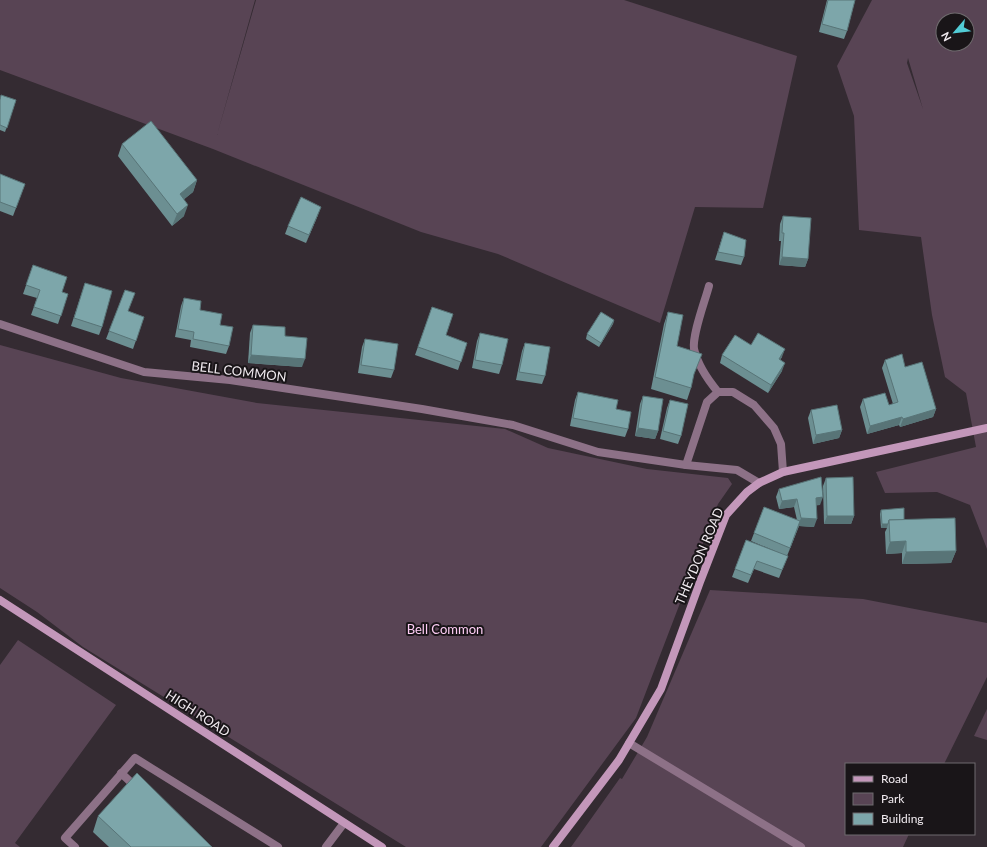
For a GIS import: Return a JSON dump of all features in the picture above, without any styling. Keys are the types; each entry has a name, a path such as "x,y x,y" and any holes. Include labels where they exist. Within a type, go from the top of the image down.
{"street":[{"path":"709,286 695,336 694,349 708,380 718,392"},
{"name":"BELL COMMON","path":"0,324 144,372 230,380 422,409 513,425 598,452 686,465 736,470 759,483"},
{"path":"686,465 707,402 718,392 733,392 754,405 774,428 781,444 783,472"},
{"name":"THEYDON ROAD","path":"553,847 620,760 661,689 726,515 746,492 759,483 783,472 987,428"},
{"name":"HIGH ROAD","path":"0,600 382,847"},
{"path":"630,743 801,847"},
{"path":"75,847 65,838 135,758 267,844 278,847"},
{"path":"121,773 145,794"},
{"path":"326,847 344,823"}],"green space":[{"path":"0,0 255,0 217,135 256,0 624,0 797,56 763,208 695,207 660,323 498,254 421,232 213,149 0,70"},
{"path":"872,0 987,0 987,549 970,505 937,492 885,493 876,472 976,447 966,393 945,377 932,315 921,237 859,230 854,116 837,66","holes":["908,58 923,109 907,63"]},
{"name":"Bell Common","path":"0,345 121,378 257,403 505,429 548,448 647,469 728,478 732,484 718,504 636,718 541,847 406,847 83,647 37,612 0,588"},
{"path":"710,590 863,599 987,623 987,677 944,763 845,763 845,835 909,835 903,847 571,847 620,778 622,779 647,737"},
{"path":"18,640 116,705 15,843 20,847 0,847 0,665"},
{"path":"987,709 987,740 974,736"}],"building":[{"path":"828,0 855,0 847,31 822,24"},
{"path":"1,95 16,100 7,128 0,125"},
{"path":"151,121 197,180 180,194 188,205 177,214 122,144"},
{"path":"0,174 25,184 16,208 0,202"},
{"path":"301,197 321,207 309,235 288,226"},
{"path":"783,216 811,218 808,259 782,257 784,233 782,233"},
{"path":"724,232 746,240 744,257 718,252"},
{"path":"33,265 67,277 62,292 68,294 61,316 34,307 40,290 26,285"},
{"path":"85,283 112,291 102,327 74,318"},
{"path":"125,290 135,293 128,311 144,317 136,341 109,331"},
{"path":"184,298 201,301 200,310 222,314 220,325 233,327 229,346 193,339 194,332 178,329"},
{"path":"432,307 453,314 446,335 467,343 461,362 418,347"},
{"path":"601,312 614,320 601,343 587,334"},
{"path":"668,312 683,315 677,346 702,354 694,374 691,388 655,377"},
{"path":"253,325 285,327 285,336 307,338 305,359 251,355"},
{"path":"480,333 508,339 502,365 475,360"},
{"path":"758,333 785,349 779,359 785,363 771,385 722,355 735,335 751,345"},
{"path":"365,339 398,344 394,370 361,365"},
{"path":"525,343 550,347 545,376 519,372"},
{"path":"902,354 905,367 922,362 936,409 903,419 902,417 870,426 863,399 885,393 889,405 898,402 885,360"},
{"path":"578,392 618,400 616,409 631,412 628,429 573,418"},
{"path":"643,396 663,399 658,431 638,428"},
{"path":"670,400 688,404 681,436 663,431"},
{"path":"837,405 842,430 816,435 811,410"},
{"path":"821,477 823,497 816,498 817,519 801,518 797,499 782,501 779,489"},
{"path":"853,477 854,516 827,516 826,478"},
{"path":"764,507 800,521 790,548 754,533"},
{"path":"904,508 904,520 889,520 888,524 882,524 881,510"},
{"path":"955,518 956,551 906,552 906,541 890,542 889,520"},
{"path":"746,540 788,556 782,570 757,561 751,575 735,569"},
{"path":"137,773 212,847 131,847 98,816"}]}
